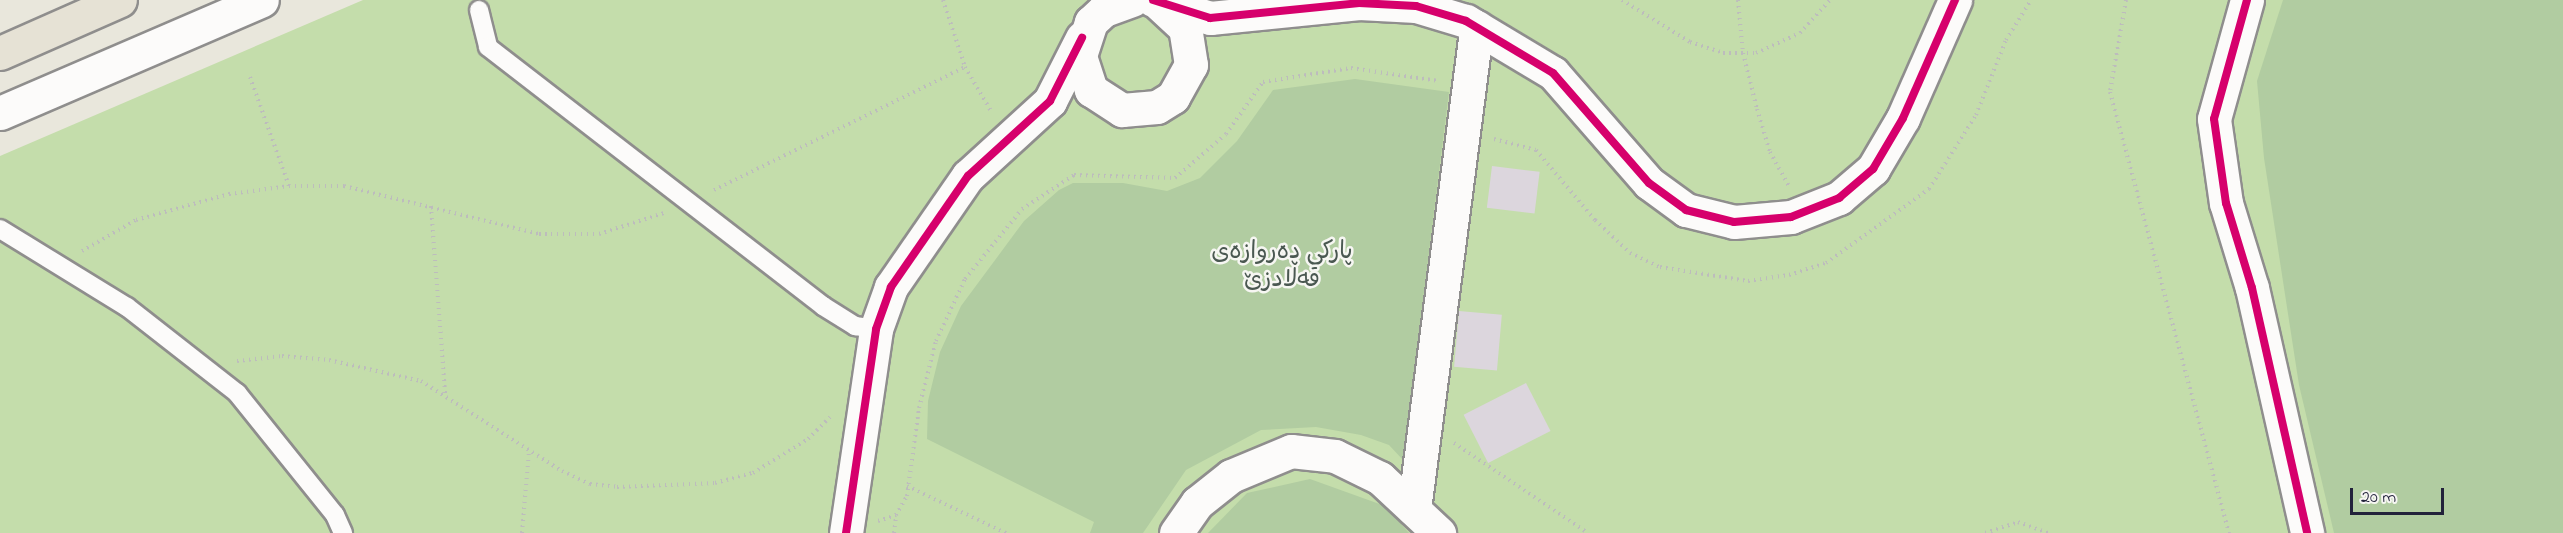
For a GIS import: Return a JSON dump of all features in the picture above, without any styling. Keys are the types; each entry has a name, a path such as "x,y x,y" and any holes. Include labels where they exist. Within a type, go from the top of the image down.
{"main road":[{"path":"0,53 120,0"}],"street":[{"path":"0,113 262,0"},
{"path":"857,526 876,329 891,287 920,238 968,176 1031,118 1059,87 1090,20 1104,10 1147,1 1210,18 1234,18 1359,3 1416,6 1471,16 1553,73 1649,183 1686,210 1734,222 1791,217 1839,198 1873,169 1903,118 1955,0"},
{"path":"2247,0 2214,119 2226,203 2252,288 2307,533"},
{"path":"1147,1 1185,28 1191,65"},
{"path":"1414,509 1469,88 1471,16"},
{"path":"1031,118 1088,107 1140,112 1173,97 1191,65 1234,18"},
{"path":"1090,20 1083,74 1091,90 1122,110"},
{"path":"1176,533 1197,503 1231,476 1291,451 1335,456 1380,478 1439,533"}],"lane":[{"path":"479,10 488,47 823,306 855,326 876,329"},
{"path":"0,229 127,307 237,393 335,515 343,533"}],"path":[{"path":"943,0 965,67 994,116"},
{"path":"1622,0 1690,42 1723,53 1756,53 1800,33 1830,0"},
{"path":"1738,0 1743,53 1770,152 1788,185"},
{"path":"2126,0 2110,92 2229,533"},
{"path":"61,265 136,220 229,194 289,186 344,186 539,234 599,234 689,202 965,67"},
{"path":"894,533 896,515 908,486 936,341 965,279 1022,209 1058,181 1102,173 1175,178 1226,134 1251,92 1263,82 1293,74 1351,68 1469,88"},
{"path":"250,77 289,186"},
{"path":"431,206 445,393"},
{"path":"207,369 282,356 329,360 399,375 445,393 529,452 590,484 715,483 753,472 808,440 837,410"},
{"path":"1425,423 1588,533"},
{"path":"522,533 529,452"},
{"path":"908,486 1006,533"},
{"path":"857,526 896,515"},
{"path":"1984,533 2018,522 2049,533"}],"green space":[{"name":"پارکی دەروازەی قەڵادزێ","path":"363,0 2563,0 2563,533 0,533 0,156"},
{"path":"2283,0 2563,0 2563,533 2334,533 2299,385 2264,158 2257,81"},
{"path":"1355,79 1449,92 1403,460 1389,445 1361,435 1316,427 1261,430 1186,470 1143,533 1090,533 1094,522 927,439 928,401 940,352 961,306 1024,221 1059,190 1073,183 1123,183 1167,191 1200,178 1237,141 1273,90"},
{"path":"1310,479 1385,506 1409,533 1208,533 1247,493"}],"building":[{"path":"1492,166 1540,172 1535,214 1487,208"},
{"path":"1459,311 1502,315 1497,371 1454,367"},
{"path":"1526,383 1551,431 1488,463 1464,415"}],"cycle path":[{"path":"1153,0 1210,18 1359,3 1416,6 1466,21 1553,73 1649,183 1686,210 1734,222 1791,217 1839,198 1873,169 1903,118 1955,0"},
{"path":"2247,0 2214,119 2226,203 2252,288 2307,533"},
{"path":"846,533 876,329 891,287 968,176 1050,101 1082,38"}]}
